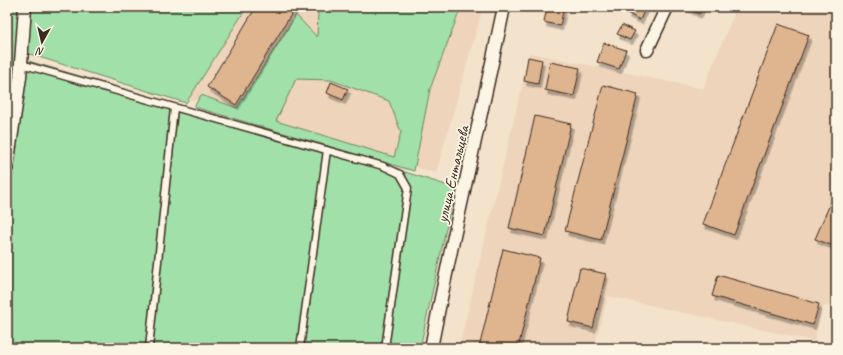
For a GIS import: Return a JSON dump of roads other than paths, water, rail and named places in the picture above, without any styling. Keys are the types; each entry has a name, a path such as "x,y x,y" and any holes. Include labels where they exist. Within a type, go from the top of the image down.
{"street":[{"path":"7,167 21,64 25,7"},
{"name":"улица Ентальцева","path":"431,348 447,267 473,156 504,7"},
{"path":"647,50 667,7"}],"lane":[{"path":"21,64 383,166 400,174 408,188 385,348"},
{"path":"149,348 174,108"},
{"path":"300,348 326,150"}]}
